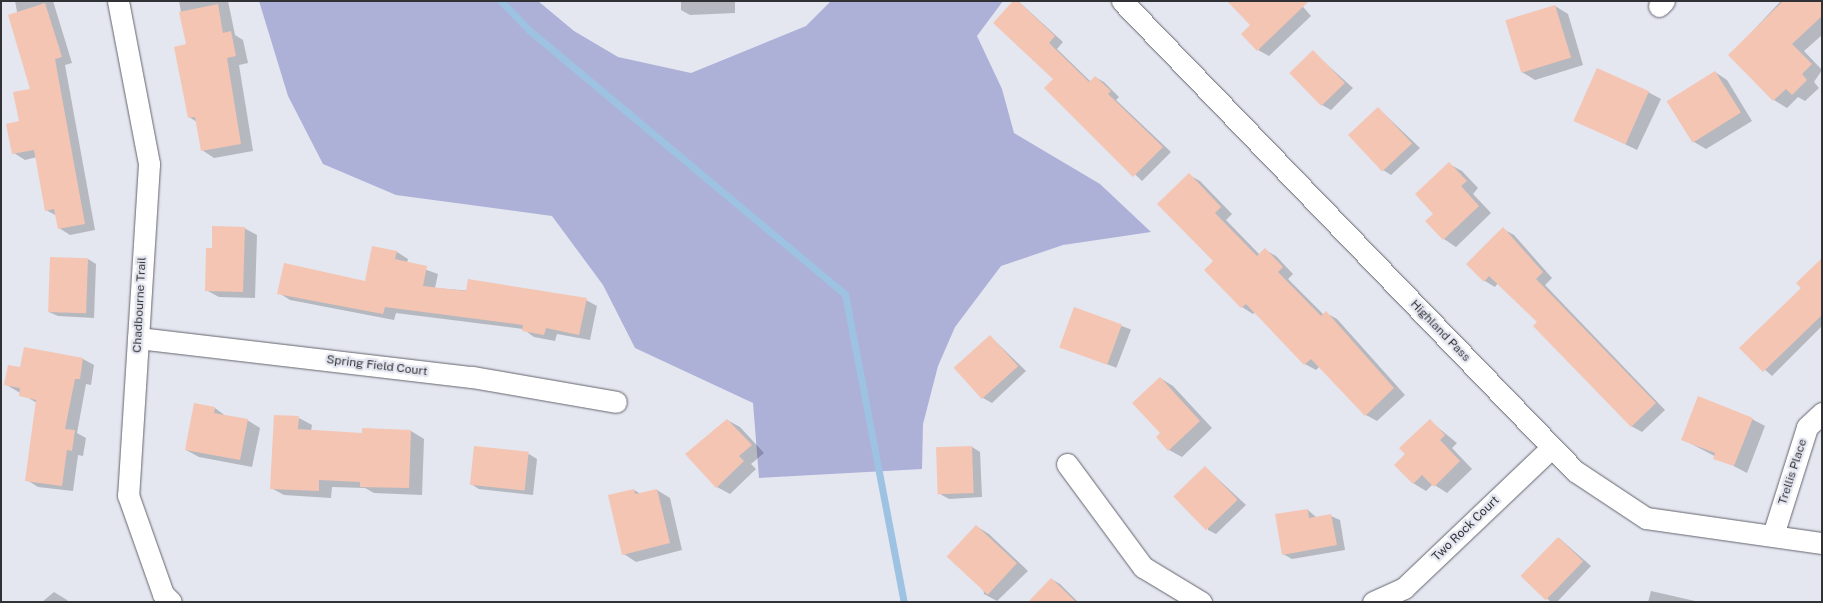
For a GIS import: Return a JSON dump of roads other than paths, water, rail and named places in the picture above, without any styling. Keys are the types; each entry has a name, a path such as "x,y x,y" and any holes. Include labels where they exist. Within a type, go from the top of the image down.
{"street":[{"name":"Chadbourne Trail","path":"118,1 148,164 128,495 163,594 171,602"},
{"name":"Highland Pass","path":"1122,1 1575,471 1646,518 1822,543"},
{"name":"Spring Field Court","path":"138,338 472,376 616,402"},
{"name":"Trellis Place","path":"1773,535 1807,427 1822,413"},
{"name":"Two Rock Court","path":"1373,602 1404,588 1552,447"},
{"path":"1067,464 1143,567 1201,602"}],"waterway":[{"path":"501,1 529,30 845,294 904,602"}]}
